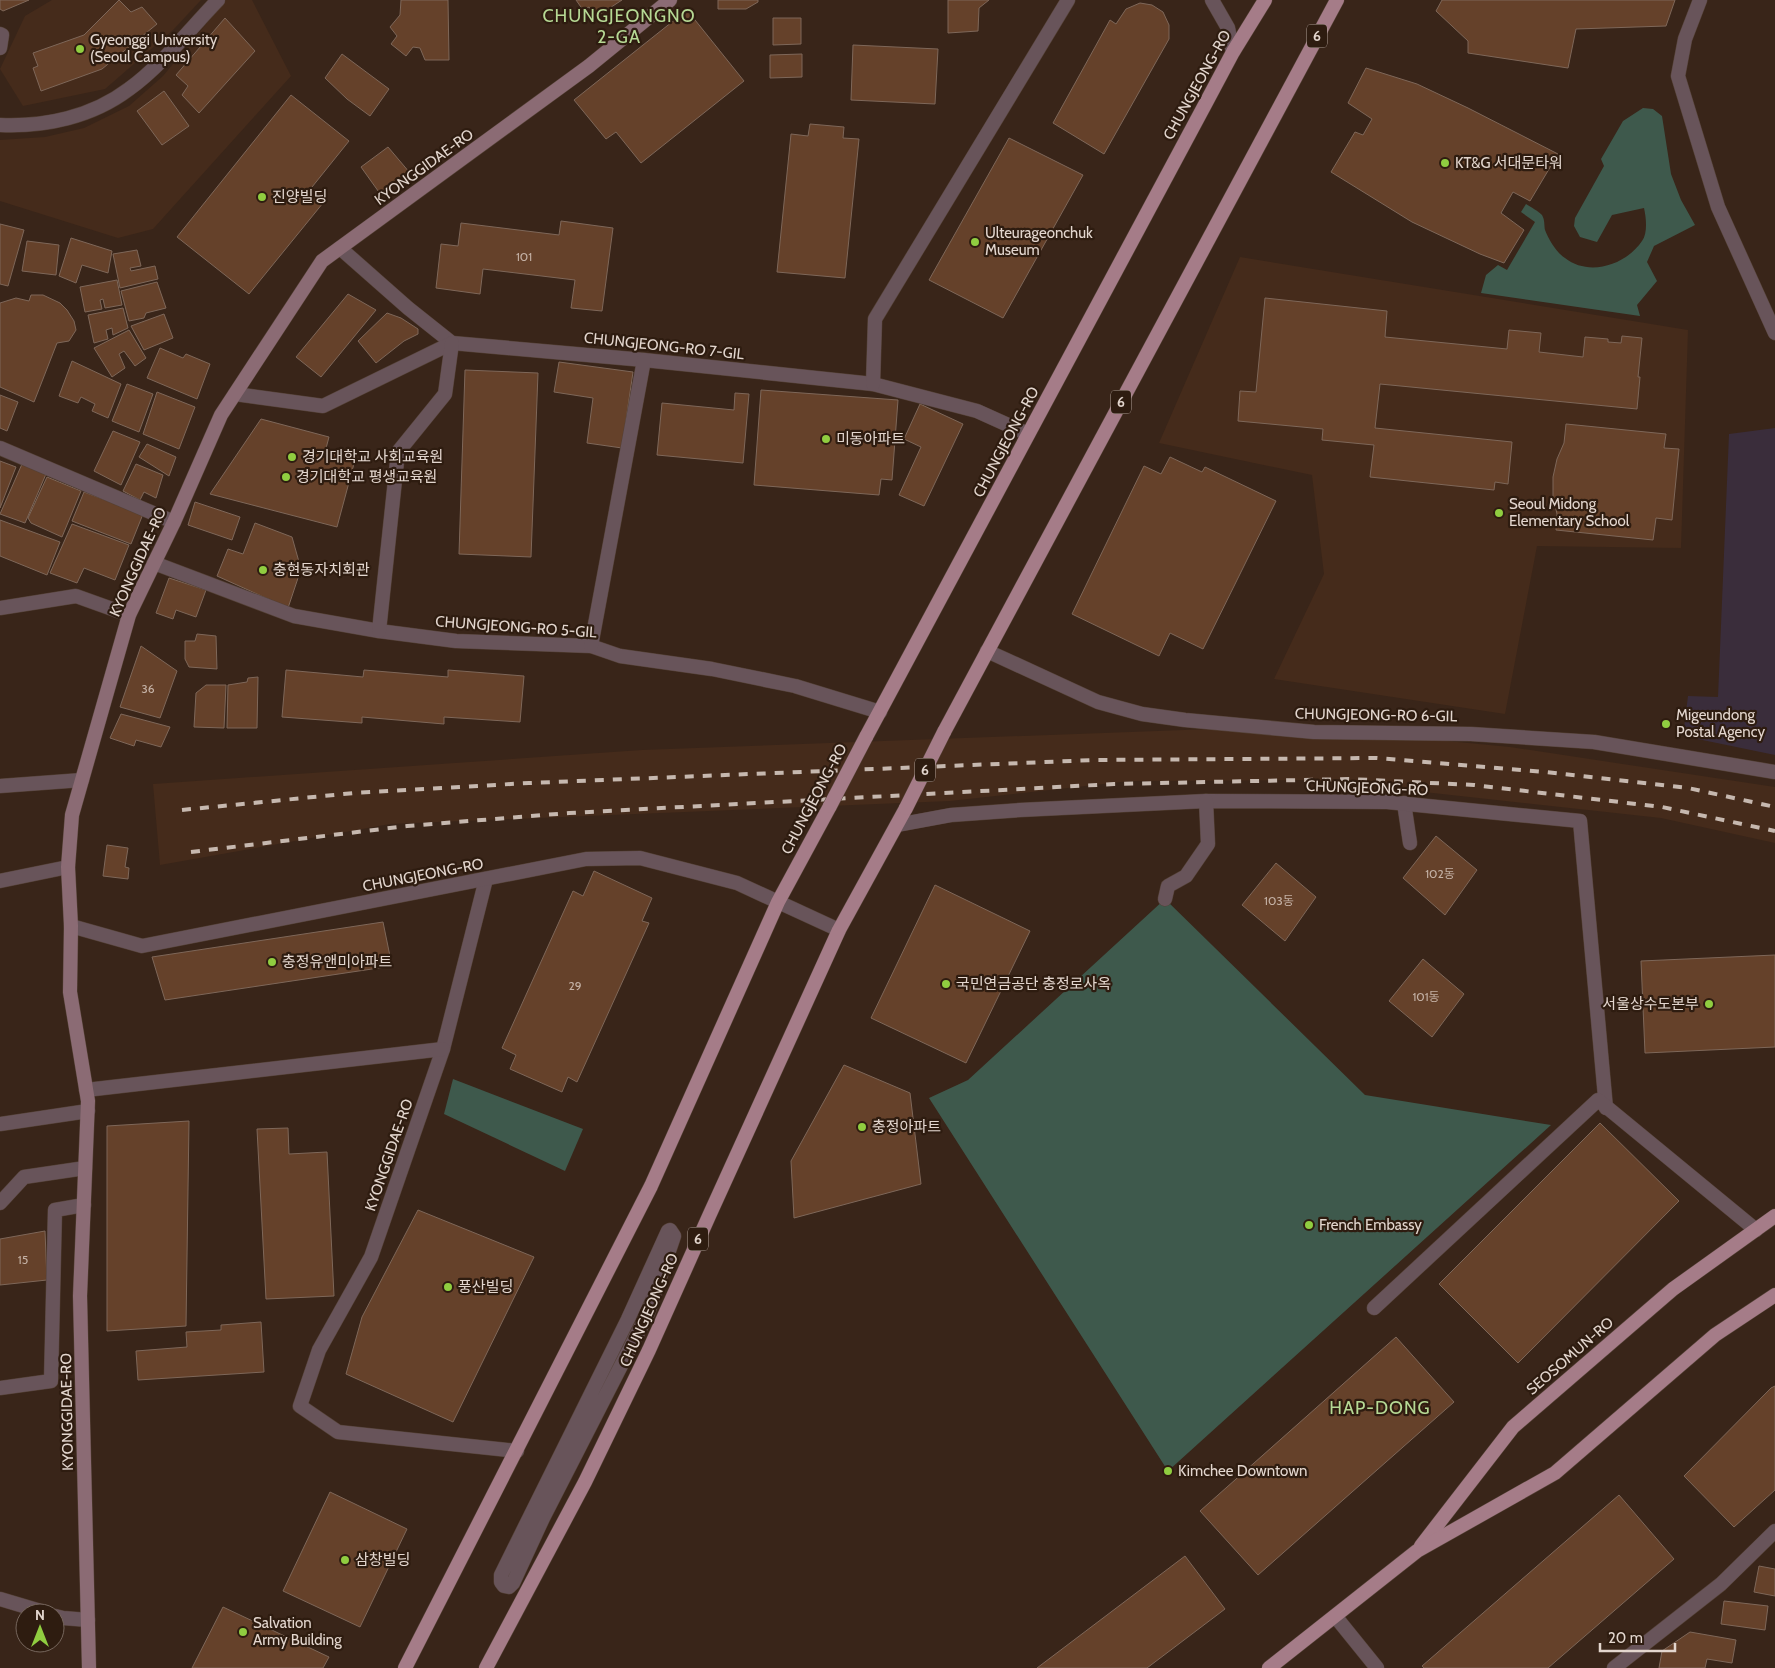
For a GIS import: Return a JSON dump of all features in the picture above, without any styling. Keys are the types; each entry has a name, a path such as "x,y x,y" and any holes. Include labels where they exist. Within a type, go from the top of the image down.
{"main road":[{"name":"KYONGGIDAE-RO","path":"89,1668 80,1296 88,1111 70,992 71,926 68,867 72,815 129,615 174,522 221,415 322,261 589,66 670,0"},
{"name":"CHUNGJEONG-RO","path":"405,1668 651,1186 778,902 1234,52 1265,0"},
{"name":"CHUNGJEONG-RO","path":"486,1668 585,1482 650,1350 713,1207 840,930 906,808 987,651 1337,0"},
{"name":"SEOSOMUN-RO","path":"1417,1551 1514,1427 1673,1289 1775,1216"},
{"name":"SEOSOMUN-RO","path":"1268,1668 1417,1551 1555,1473 1715,1334 1775,1295"}],"street":[{"path":"0,125 46,124 62,120 100,106 129,90 148,73 218,0"},
{"path":"873,384 875,319 1068,0"},
{"path":"1212,0 1228,28 1234,52"},
{"path":"1700,0 1685,39 1678,76 1718,207 1775,333"},
{"path":"0,34 2,35 0,48"},
{"path":"340,248 452,344"},
{"path":"235,394 323,406 452,344"},
{"path":"379,631 398,452 444,394 452,344"},
{"name":"CHUNGJEONG-RO 7-GIL","path":"452,344 644,360 873,384 977,411 1028,434"},
{"path":"591,646 644,360"},
{"path":"0,448 174,522"},
{"name":"CHUNGJEONG-RO 5-GIL","path":"154,563 294,616 379,631 456,641 591,646 620,656 712,669 795,686 880,712"},
{"path":"0,608 76,596 129,615"},
{"name":"CHUNGJEONG-RO 6-GIL","path":"987,651 1098,702 1142,714 1314,732 1471,734 1594,742 1775,772"},
{"path":"0,786 82,780"},
{"path":"1165,899 1168,886 1186,876 1208,844 1206,801"},
{"name":"CHUNGJEONG-RO","path":"897,825 951,815 1206,801 1387,802 1580,821 1606,1108"},
{"path":"1404,803 1410,842"},
{"name":"CHUNGJEONG-RO","path":"71,926 142,946 586,859 640,858 737,883 840,930"},
{"path":"0,882 68,867"},
{"name":"KYONGGIDAE-RO","path":"486,879 443,1049 371,1257 319,1350 300,1406 338,1432 517,1451"},
{"path":"86,1090 443,1049"},
{"path":"1374,1308 1598,1100 1756,1230"},
{"path":"0,1124 88,1111"},
{"path":"0,1203 24,1177 85,1168"},
{"name":"KYONGGIDAE-RO","path":"0,1388 51,1381 55,1210 84,1205"},
{"path":"670,1230 674,1236 648,1313 543,1518 513,1583 509,1587 504,1586 501,1582 501,1575 628,1319 668,1231 670,1230"},
{"path":"1614,1668 1721,1584 1775,1531"},
{"path":"0,1599 15,1603"},
{"path":"1335,1616 1377,1668"},
{"path":"65,1618 88,1620"}],"shaded area":[{"name":"Gyeonggi University (Seoul Campus)","path":"52,0 201,0 173,30 105,89 23,106 0,69 25,16"},
{"path":"226,0 252,0 291,76 153,229 118,238 0,201 0,140 45,137 84,128 129,106 163,76"},
{"name":"Seoul Midong Elementary School","path":"1240,257 1688,330 1681,548 1537,546 1505,714 1274,679 1324,574 1312,475 1159,443"},
{"path":"1775,428 1775,755 1683,736 1688,696 1718,697 1729,434"},
{"path":"1291,726 1510,747 1775,787 1775,843 1661,818 1315,780 1130,781 950,801 390,824 160,865 153,784 642,750"}],"green space":[{"path":"1643,108 1653,109 1662,116 1671,174 1681,200 1695,225 1654,246 1647,262 1657,281 1637,305 1640,316 1481,293 1486,275 1498,265 1507,270 1535,222 1521,212 1526,204 1542,215 1545,230 1553,246 1575,264 1585,267 1606,266 1617,262 1635,249 1645,234 1646,220 1644,208 1612,215 1597,242 1580,237 1574,226 1575,218 1604,166 1601,159 1623,121"},
{"path":"1165,899 1365,1095 1551,1125 1168,1471 929,1098 968,1080"},
{"path":"453,1079 583,1129 565,1171 444,1114"}],"building":[{"path":"0,0 29,0 3,11 0,9"},
{"path":"119,0 131,12 142,7 157,24 102,69 41,91 33,68 38,66 33,53 84,35"},
{"path":"401,0 448,0 449,60 425,60 420,48 413,47 406,56 391,44 397,36 390,27 400,15"},
{"path":"576,0 622,0 596,17 589,7 583,10"},
{"path":"718,0 758,0 758,2 746,9 718,9"},
{"path":"948,0 989,0 979,8 978,31 948,33"},
{"path":"1442,0 1675,0 1666,26 1576,29 1568,68 1468,53 1468,41 1436,11"},
{"path":"1140,3 1152,5 1163,12 1169,25 1169,39 1104,154 1053,123 1110,20 1116,24 1126,9"},
{"path":"687,10 744,81 641,163 616,132 606,139 574,100"},
{"path":"225,18 255,51 199,113 182,95 188,86 176,75"},
{"path":"773,18 801,18 801,44 773,45"},
{"path":"853,45 938,49 935,104 851,100"},
{"path":"342,54 389,89 370,116 347,99 325,78"},
{"path":"802,54 802,77 770,78 770,55"},
{"name":"KT&G 서대문타워","path":"1366,68 1417,84 1558,154 1530,201 1513,192 1501,213 1524,230 1504,263 1480,254 1412,222 1331,172 1355,132 1363,135 1372,119 1348,103"},
{"path":"164,91 189,126 162,145 137,111"},
{"name":"진양빌딩","path":"291,95 349,141 308,192 323,203 249,294 177,237"},
{"path":"810,124 844,127 843,138 859,139 845,278 777,272 791,134 808,136"},
{"path":"1009,138 1083,175 1003,318 929,280"},
{"path":"388,147 410,173 381,195 361,167"},
{"path":"561,221 613,228 602,311 571,308 575,280 483,269 480,294 436,288 441,244 458,246 461,223 559,235"},
{"path":"0,224 24,230 8,286 0,284"},
{"path":"71,238 112,251 108,273 82,265 76,283 59,276"},
{"path":"27,241 59,245 56,275 22,271"},
{"path":"137,250 141,266 130,268 131,271 155,266 158,279 120,288 113,254"},
{"path":"117,280 122,305 105,308 103,299 100,300 102,309 85,312 80,287"},
{"path":"157,282 166,308 146,313 144,318 129,321 121,291"},
{"path":"348,294 376,310 321,377 296,357"},
{"path":"31,295 43,295 60,303 74,321 76,330 69,341 57,343 34,402 0,387 0,303 16,298 29,301"},
{"path":"1265,298 1387,311 1385,337 1507,349 1509,330 1541,333 1539,352 1583,357 1585,337 1608,339 1608,342 1621,343 1622,336 1642,338 1637,409 1380,384 1375,428 1512,442 1508,484 1495,482 1494,490 1370,477 1374,445 1322,440 1323,429 1238,421 1240,391 1256,392"},
{"path":"123,308 128,328 113,335 112,328 106,330 108,339 94,343 88,315"},
{"path":"387,313 401,318 418,329 418,334 404,341 376,363 358,341"},
{"path":"164,314 173,338 144,350 131,326"},
{"path":"129,330 146,358 135,366 124,351 119,354 125,368 112,377 94,348"},
{"path":"160,348 183,358 186,354 210,364 197,399 147,378"},
{"path":"72,361 121,384 108,418 92,411 95,404 81,397 78,403 59,396"},
{"path":"559,362 633,372 622,448 587,443 593,398 554,392"},
{"path":"465,370 538,373 531,557 459,554"},
{"path":"127,384 153,394 139,432 112,421"},
{"name":"미동아파트","path":"761,390 898,400 892,480 881,479 879,495 754,485"},
{"path":"157,392 195,407 179,449 143,434"},
{"path":"735,393 749,394 743,463 657,455 662,403 734,410"},
{"path":"0,395 18,402 7,431 0,428"},
{"path":"920,404 963,424 924,506 899,495 921,447 904,439"},
{"name":"경기대학교 평생교육원","path":"261,419 329,437 325,452 355,460 337,527 210,494"},
{"path":"1566,424 1666,434 1664,448 1679,449 1672,520 1656,518 1653,540 1556,530 1557,514 1553,496 1553,477 1557,459 1564,443"},
{"path":"113,431 140,442 121,485 94,471"},
{"path":"147,444 176,457 169,476 139,457"},
{"path":"1170,457 1202,472 1205,467 1276,501 1203,649 1170,633 1159,656 1072,614 1144,466 1161,474"},
{"path":"0,461 16,467 0,508"},
{"path":"22,464 46,474 25,523 0,514"},
{"path":"136,464 163,475 156,498 144,492 140,500 123,491"},
{"path":"47,477 81,491 62,537 31,523 28,518"},
{"path":"84,492 143,514 131,544 72,521"},
{"path":"195,502 240,517 232,540 188,525"},
{"path":"0,520 60,542 47,575 0,556"},
{"path":"255,523 292,537 301,569 288,608 217,576 228,549 243,554"},
{"path":"72,524 129,545 115,580 84,568 77,583 50,573"},
{"path":"169,578 206,590 196,617 176,610 173,619 156,613"},
{"path":"197,634 216,636 217,669 189,667 185,659 185,641 195,641"},
{"path":"141,646 177,671 160,718 120,707"},
{"path":"286,670 363,677 364,670 448,677 448,670 524,676 520,722 444,717 444,724 362,717 362,723 282,717"},
{"path":"258,677 257,728 227,728 228,685 247,682 248,678"},
{"path":"206,685 226,685 224,728 194,727 196,693"},
{"path":"121,714 170,727 161,747 136,740 134,746 110,738"},
{"path":"1436,836 1477,870 1445,915 1403,878"},
{"path":"107,845 128,848 125,867 129,868 128,879 103,876"},
{"path":"1276,863 1316,897 1285,941 1242,905"},
{"path":"594,871 652,898 642,921 649,923 577,1082 568,1077 562,1092 510,1069 516,1055 502,1048 573,891 583,896"},
{"name":"국민연금공단 충정로사옥","path":"935,885 1030,931 966,1063 871,1018"},
{"name":"충정유앤미아파트","path":"383,922 392,966 165,1000 152,957"},
{"name":"서울상수도본부","path":"1775,955 1775,1047 1645,1053 1641,961"},
{"path":"1423,959 1464,994 1432,1037 1389,1001"},
{"name":"충정아파트","path":"844,1065 910,1093 921,1184 794,1218 791,1161"},
{"path":"189,1121 186,1326 107,1331 107,1126"},
{"path":"1600,1123 1679,1201 1518,1363 1439,1284"},
{"path":"288,1128 289,1154 327,1152 334,1296 266,1299 257,1129"},
{"name":"풍산빌딩","path":"418,1210 534,1257 453,1422 346,1374 362,1317"},
{"path":"45,1231 47,1280 0,1285 0,1239"},
{"path":"261,1322 264,1372 138,1380 136,1351 187,1347 186,1332 221,1330 221,1325"},
{"path":"1396,1337 1454,1402 1258,1575 1200,1511"},
{"path":"1775,1386 1775,1490 1734,1527 1684,1476"},
{"name":"삼창빌딩","path":"330,1492 407,1529 360,1627 283,1591"},
{"path":"1619,1495 1674,1559 1548,1668 1424,1668 1422,1666"},
{"path":"1185,1556 1225,1609 1147,1668 1037,1668"},
{"path":"1759,1566 1775,1569 1775,1596 1754,1592"},
{"path":"1724,1601 1768,1606 1765,1630 1721,1624"},
{"name":"Salvation Army Building","path":"223,1607 329,1657 323,1668 192,1668"},
{"path":"1690,1632 1736,1640 1732,1663 1707,1659 1705,1668 1659,1668 1662,1651"}],"railway":[{"path":"182,810 354,793 529,783 1095,760 1377,758 1545,772 1688,788 1775,807"},
{"path":"191,852 407,826 569,813 1114,784 1349,779 1474,785 1662,807 1775,831"}],"place":[{"name":"Gyeonggi University (Seoul Campus)","path":"80,49"},
{"name":"KT&G 서대문타워","path":"1445,163"},
{"name":"진양빌딩","path":"262,197"},
{"name":"Ulteurageonchuk Museum","path":"975,242"},
{"name":"미동아파트","path":"826,439"},
{"name":"경기대학교 사회교육원","path":"292,457"},
{"name":"경기대학교 평생교육원","path":"286,477"},
{"name":"Seoul Midong Elementary School","path":"1499,513"},
{"name":"충현동자치회관","path":"263,570"},
{"name":"Migeundong Postal Agency","path":"1666,724"},
{"name":"충정유앤미아파트","path":"272,962"},
{"name":"국민연금공단 충정로사옥","path":"946,984"},
{"name":"서울상수도본부","path":"1709,1004"},
{"name":"충정아파트","path":"862,1127"},
{"name":"French Embassy","path":"1309,1225"},
{"name":"풍산빌딩","path":"448,1287"},
{"name":"Kimchee Downtown","path":"1168,1471"},
{"name":"삼창빌딩","path":"345,1560"},
{"name":"Salvation Army Building","path":"243,1632"}],"district":[{"name":"CHUNGJEONGNO 2-GA","path":"619,26"},
{"name":"HAP-DONG","path":"1380,1408"}]}
